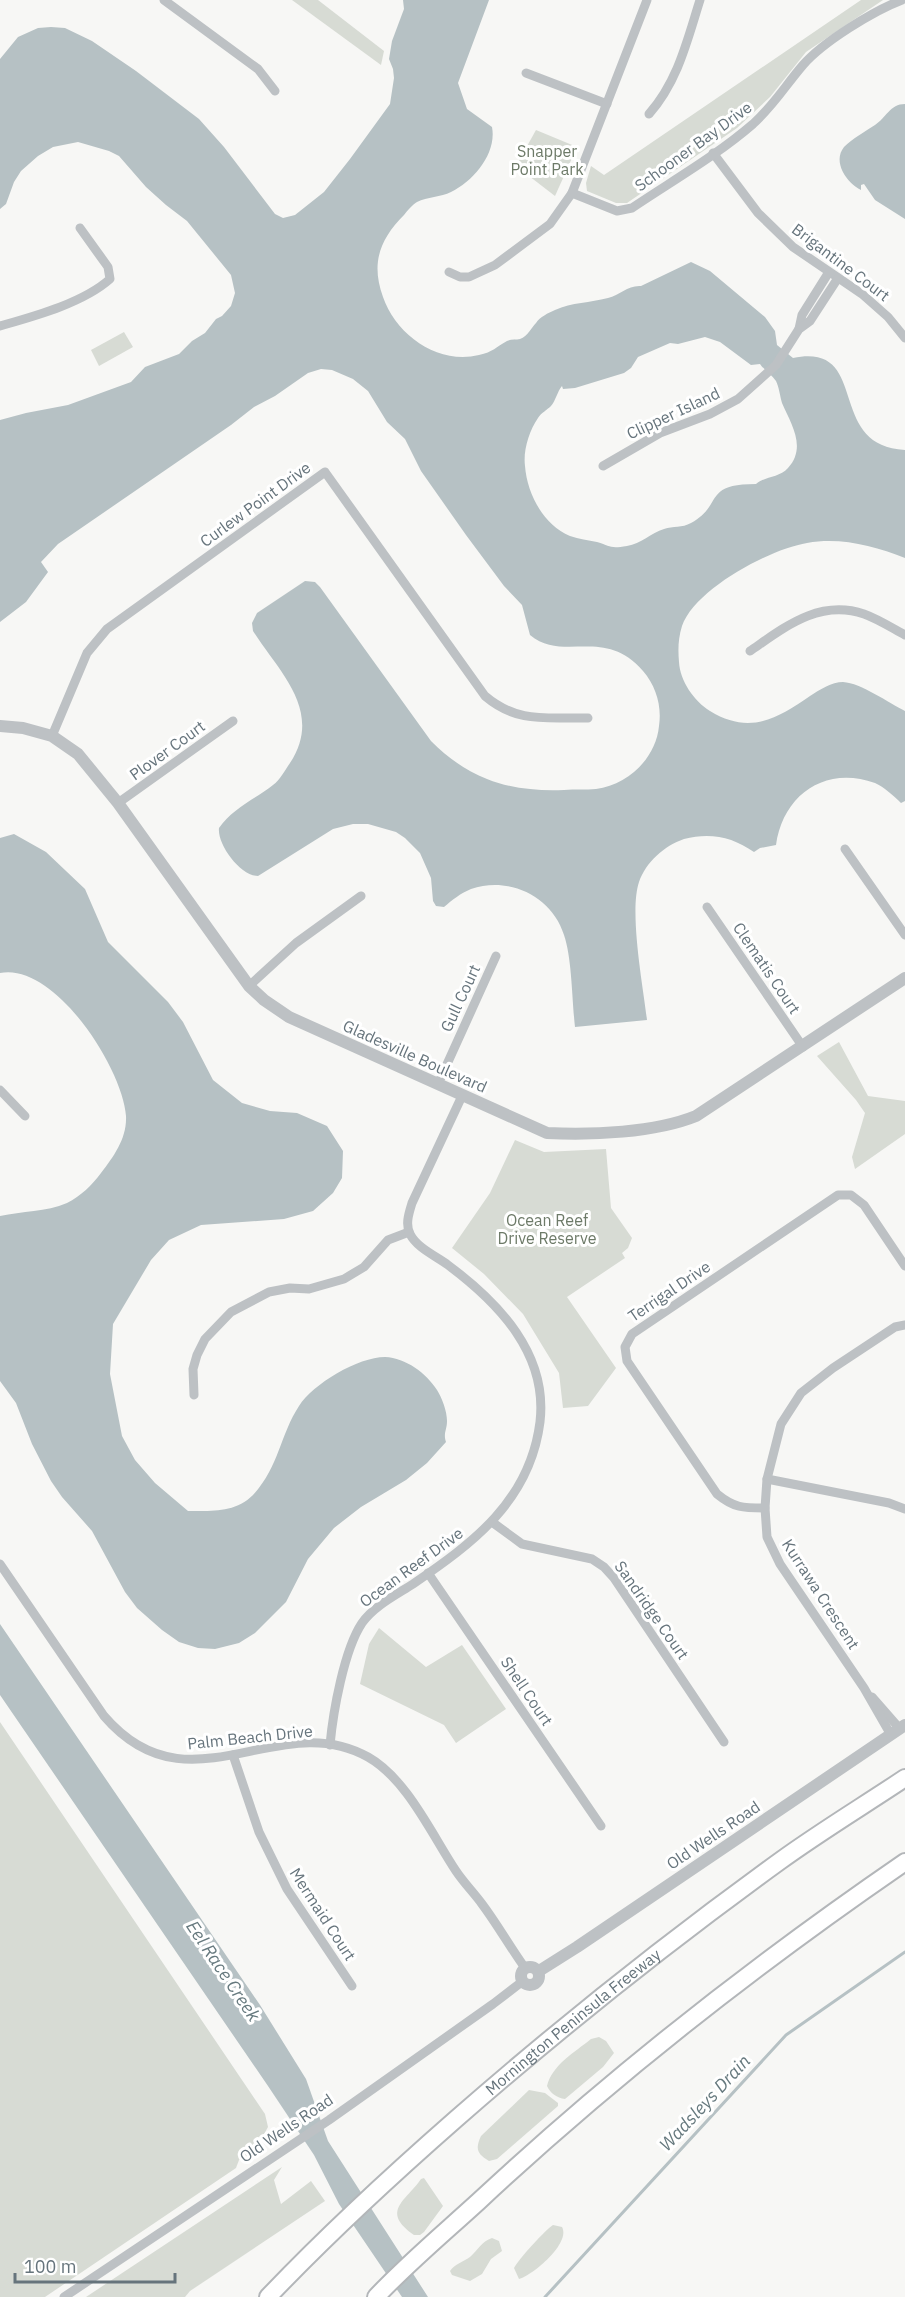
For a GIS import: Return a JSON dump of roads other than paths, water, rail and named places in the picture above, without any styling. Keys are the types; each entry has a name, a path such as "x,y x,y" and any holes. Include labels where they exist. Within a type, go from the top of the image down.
{"highway":[{"name":"Mornington Peninsula Freeway","path":"268,2297 333,2230 378,2188 521,2061 627,1976 781,1860 905,1779"},
{"path":"377,2296 534,2150 627,2069 835,1910 905,1862"}],"street":[{"path":"164,0 258,69 275,90"},
{"path":"449,272 460,277 469,277 495,266 550,224 572,194 647,0"},
{"path":"649,114 675,77 700,0"},
{"name":"Schooner Bay Drive","path":"572,194 617,211 629,210 742,133 766,112 812,57 874,13 902,0"},
{"path":"526,73 607,104"},
{"name":"Brigantine Court","path":"713,153 758,213 793,247 862,294 888,317 905,338"},
{"path":"0,326 36,316 99,289 110,279 108,267 80,228"},
{"name":"Clipper Island","path":"603,466 660,433 710,414 738,399 768,373 786,352 799,329 802,315 834,275"},
{"name":"Curlew Point Drive","path":"51,736 87,653 107,629 325,472 485,696 499,707 521,716 588,718"},
{"path":"750,651 803,616 835,609 866,615 905,635"},
{"name":"Plover Court","path":"118,803 233,721"},
{"name":"Gladesville Boulevard","path":"0,726 23,728 51,736 78,754 118,803 249,986 264,1000 289,1017 547,1133 583,1134 666,1126 705,1112 905,978"},
{"path":"845,849 905,935"},
{"path":"249,986 296,943 361,896"},
{"name":"Clematis Court","path":"707,907 802,1047"},
{"name":"Gull Court","path":"438,1084 496,956"},
{"path":"0,1090 25,1116"},
{"path":"194,1395 192,1369 197,1355 205,1340 231,1312 269,1292 290,1288 309,1289 344,1279 364,1267 388,1240 409,1232 407,1218 412,1203 462,1096"},
{"name":"Terrigal Drive","path":"765,1508 738,1507 728,1504 717,1494 627,1361 625,1347 632,1334 838,1195 851,1195 864,1204 905,1266"},
{"name":"Ocean Reef Drive","path":"330,1745 343,1675 354,1638 364,1621 378,1608 458,1553 492,1522 516,1491 536,1444 540,1421 540,1398 535,1371 525,1345 511,1324 462,1276 417,1243 409,1232"},
{"name":"Kurrawa Crescent","path":"898,1730 864,1688 780,1564 767,1537 765,1508 767,1479 781,1424 801,1393 833,1368 895,1327 905,1325"},
{"path":"767,1479 889,1503 905,1509"},
{"name":"Sandridge Court","path":"492,1522 522,1544 592,1559 604,1567 621,1587 724,1742"},
{"name":"Palm Beach Drive","path":"0,1564 96,1705 121,1734 151,1752 172,1759 198,1761 286,1745 330,1745 355,1751 381,1766 392,1775 525,1968"},
{"name":"Shell Court","path":"428,1573 601,1826"},
{"name":"Old Wells Road","path":"538,1971 898,1730"},
{"name":"Mermaid Court","path":"233,1755 259,1832 287,1889 352,1986"},
{"path":"533,1966 538,1971 539,1979 535,1984 528,1985 523,1981 521,1976 525,1968 533,1966"},
{"name":"Old Wells Road","path":"64,2297 329,2120 494,2004 523,1981"}],"water":[{"path":"403,0 489,0 458,83 467,109 492,127 493,137 482,165 468,181 451,192 415,203 395,224 383,243 378,263 379,285 389,311 408,335 420,344 449,356 464,357 484,354 507,341 523,338 544,315 552,311 568,305 612,297 691,262 710,271 765,317 775,331 777,345 793,358 817,357 832,365 842,379 864,432 880,444 905,450 905,558 869,546 832,541 807,543 774,553 736,573 702,598 682,626 678,649 682,676 693,696 710,711 737,722 750,723 774,717 817,691 834,683 843,682 866,690 905,711 905,801 901,803 875,783 857,778 839,778 809,788 797,799 787,812 780,827 776,845 760,848 754,852 729,839 703,836 684,839 663,850 646,868 636,895 636,930 647,1020 575,1027 567,944 558,921 550,910 527,893 500,885 471,889 444,907 436,906 433,901 431,878 420,853 396,832 368,824 353,824 333,829 258,876 251,875 237,865 222,842 219,828 224,821 278,780 299,744 302,726 300,709 294,693 253,631 252,623 257,613 305,581 315,582 320,587 431,741 457,763 479,776 525,789 596,789 619,782 629,776 646,759 657,738 660,719 659,704 651,683 643,671 614,650 599,647 556,646 543,643 530,635 522,605 504,586 466,535 421,471 405,439 387,422 368,391 353,379 332,370 321,369 308,373 275,396 254,407 58,544 41,562 48,572 26,602 0,622 0,420 68,405 131,382 145,367 179,354 192,341 205,333 231,306 235,293 231,275 187,221 146,187 119,156 109,151 78,142 53,147 21,171 14,182 6,204 0,209 0,59 18,37 38,28 65,28 92,41 199,119 224,147 275,214 283,218 295,215 324,192 390,104 394,78 389,59 392,41 404,9","holes":["705,337 720,342 751,365 760,364 776,381 782,403 796,436 796,452 788,468 756,484 728,488 720,492 701,516 691,523 664,529 632,545 610,547 570,536 552,524 538,507 529,487 525,454 527,441 535,423 551,406 562,386 563,389 575,388 624,373 631,368 638,357 670,343 678,344"]},
{"path":"905,104 905,219 875,200 864,184 861,185 861,190 856,187 843,172 840,159 847,144 879,122 896,106"},
{"path":"14,834 46,852 85,889 108,942 168,1002 183,1022 213,1080 242,1103 270,1111 297,1113 327,1126 343,1151 342,1178 333,1193 313,1211 284,1219 201,1225 169,1240 151,1260 113,1324 110,1374 122,1436 135,1460 155,1483 188,1511 222,1510 238,1505 253,1495 274,1462 287,1428 299,1406 325,1381 350,1367 374,1358 385,1357 408,1363 432,1384 439,1393 445,1409 446,1442 427,1463 406,1480 361,1507 334,1528 308,1559 286,1602 255,1633 239,1643 215,1649 198,1648 179,1642 137,1608 125,1592 92,1531 51,1481 32,1444 16,1403 0,1381 0,1216 59,1206 82,1194 98,1177 115,1153 126,1124 122,1096 113,1072 82,1023 63,1001 42,984 21,974 0,973 0,838"},
{"name":"Eel Race Creek","path":"0,1624 260,2005 306,2079 328,2141 428,2297 402,2297 339,2204 314,2155 268,2086 0,1695"}],"waterway":[{"name":"Wadsleys Drain","path":"545,2297 786,2035 905,1952"}],"park label":[{"name":"Snapper Point Park","path":"547,160"},
{"name":"Ocean Reef Drive Reserve","path":"547,1229"}]}
